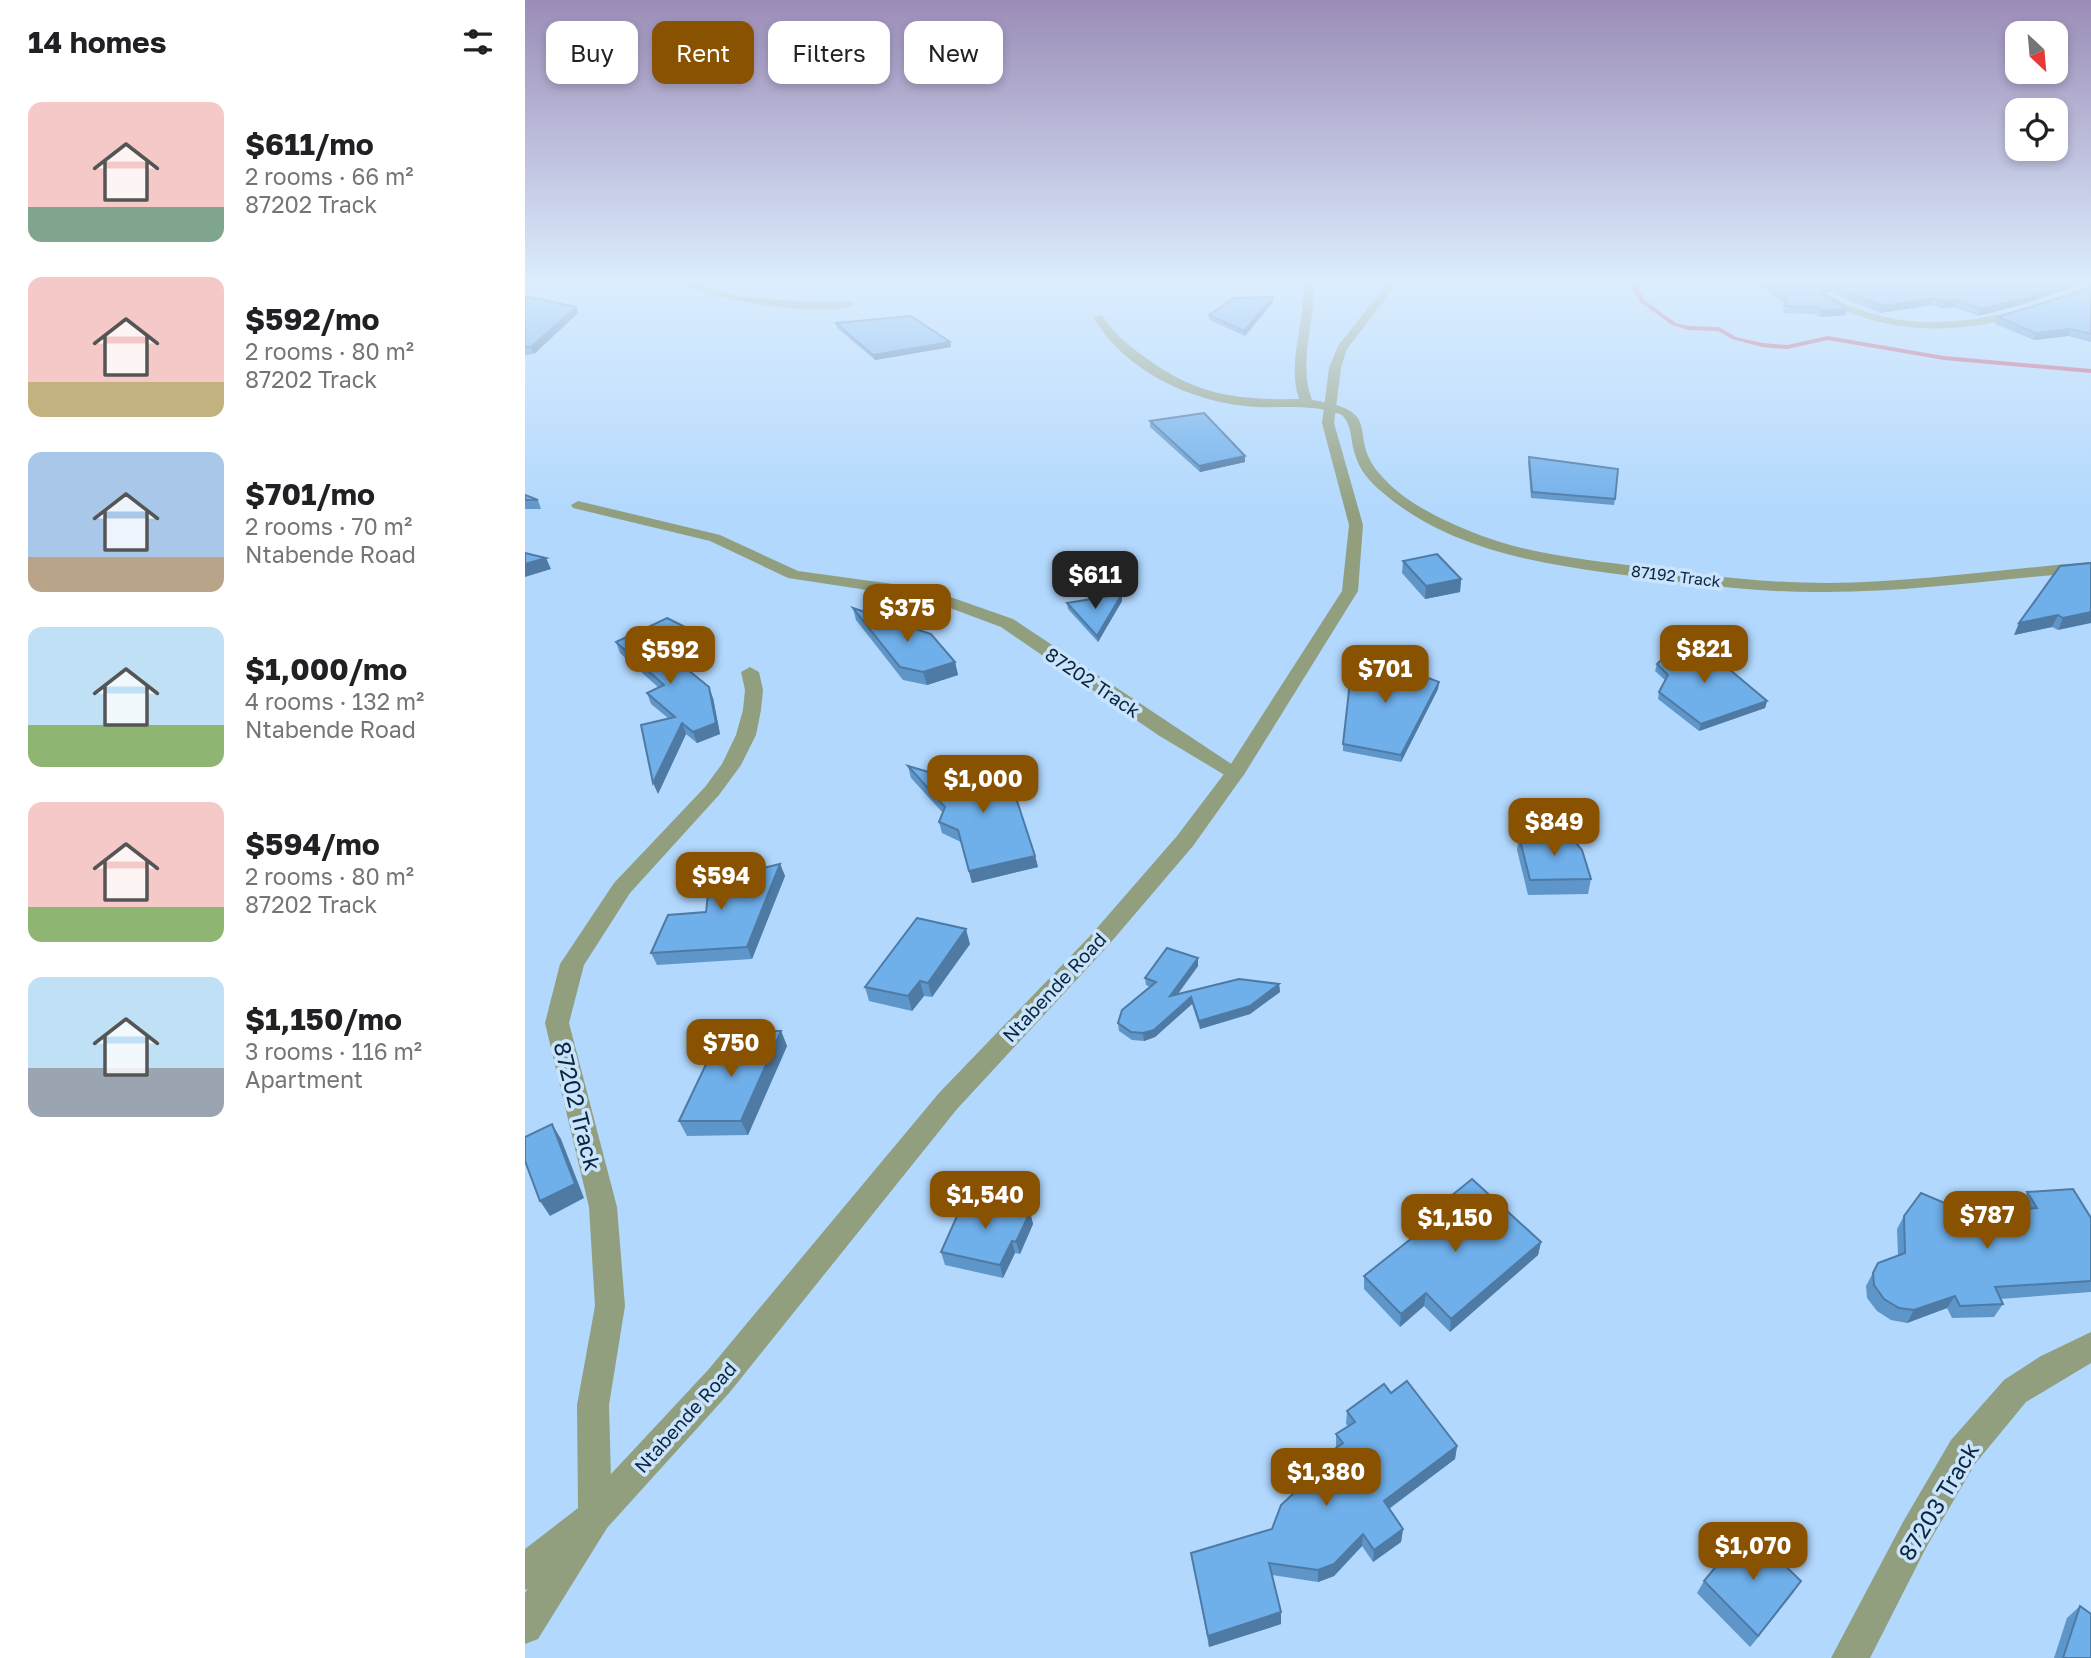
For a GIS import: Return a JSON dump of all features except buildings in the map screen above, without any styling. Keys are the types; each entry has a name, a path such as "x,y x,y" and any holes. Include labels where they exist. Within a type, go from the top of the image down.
{"street":[{"path":"1137,357 1194,393 1234,403 1318,404"},
{"path":"1301,357 1302,385 1318,404"},
{"name":"Ntabende Road","path":"525,1626 596,1516 719,1381 948,1101 1098,942 1185,841 1235,773 1350,592 1356,525 1328,423 1318,404 1339,357"},
{"name":"87192 Track","path":"1318,404 1353,417 1359,428 1359,447 1363,463 1375,478 1405,502 1438,522 1486,543 1531,557 1715,581 1790,587 1934,582 2091,567"},
{"name":"87202 Track","path":"578,505 715,538 794,575 888,587 947,601 1007,623 1164,731 1235,773"},
{"name":"87202 Track","path":"596,1516 593,1405 610,1306 603,1207 557,1023 572,964 622,888 712,791 731,765 746,735 752,710 754,690 750,672"},
{"name":"87203 Track","path":"1850,1658 1915,1534 1963,1452 2015,1391 2052,1367 2091,1347"},
{"path":"525,1572 596,1516"}],"waterway":[{"path":"1940,357 2091,371"}]}
